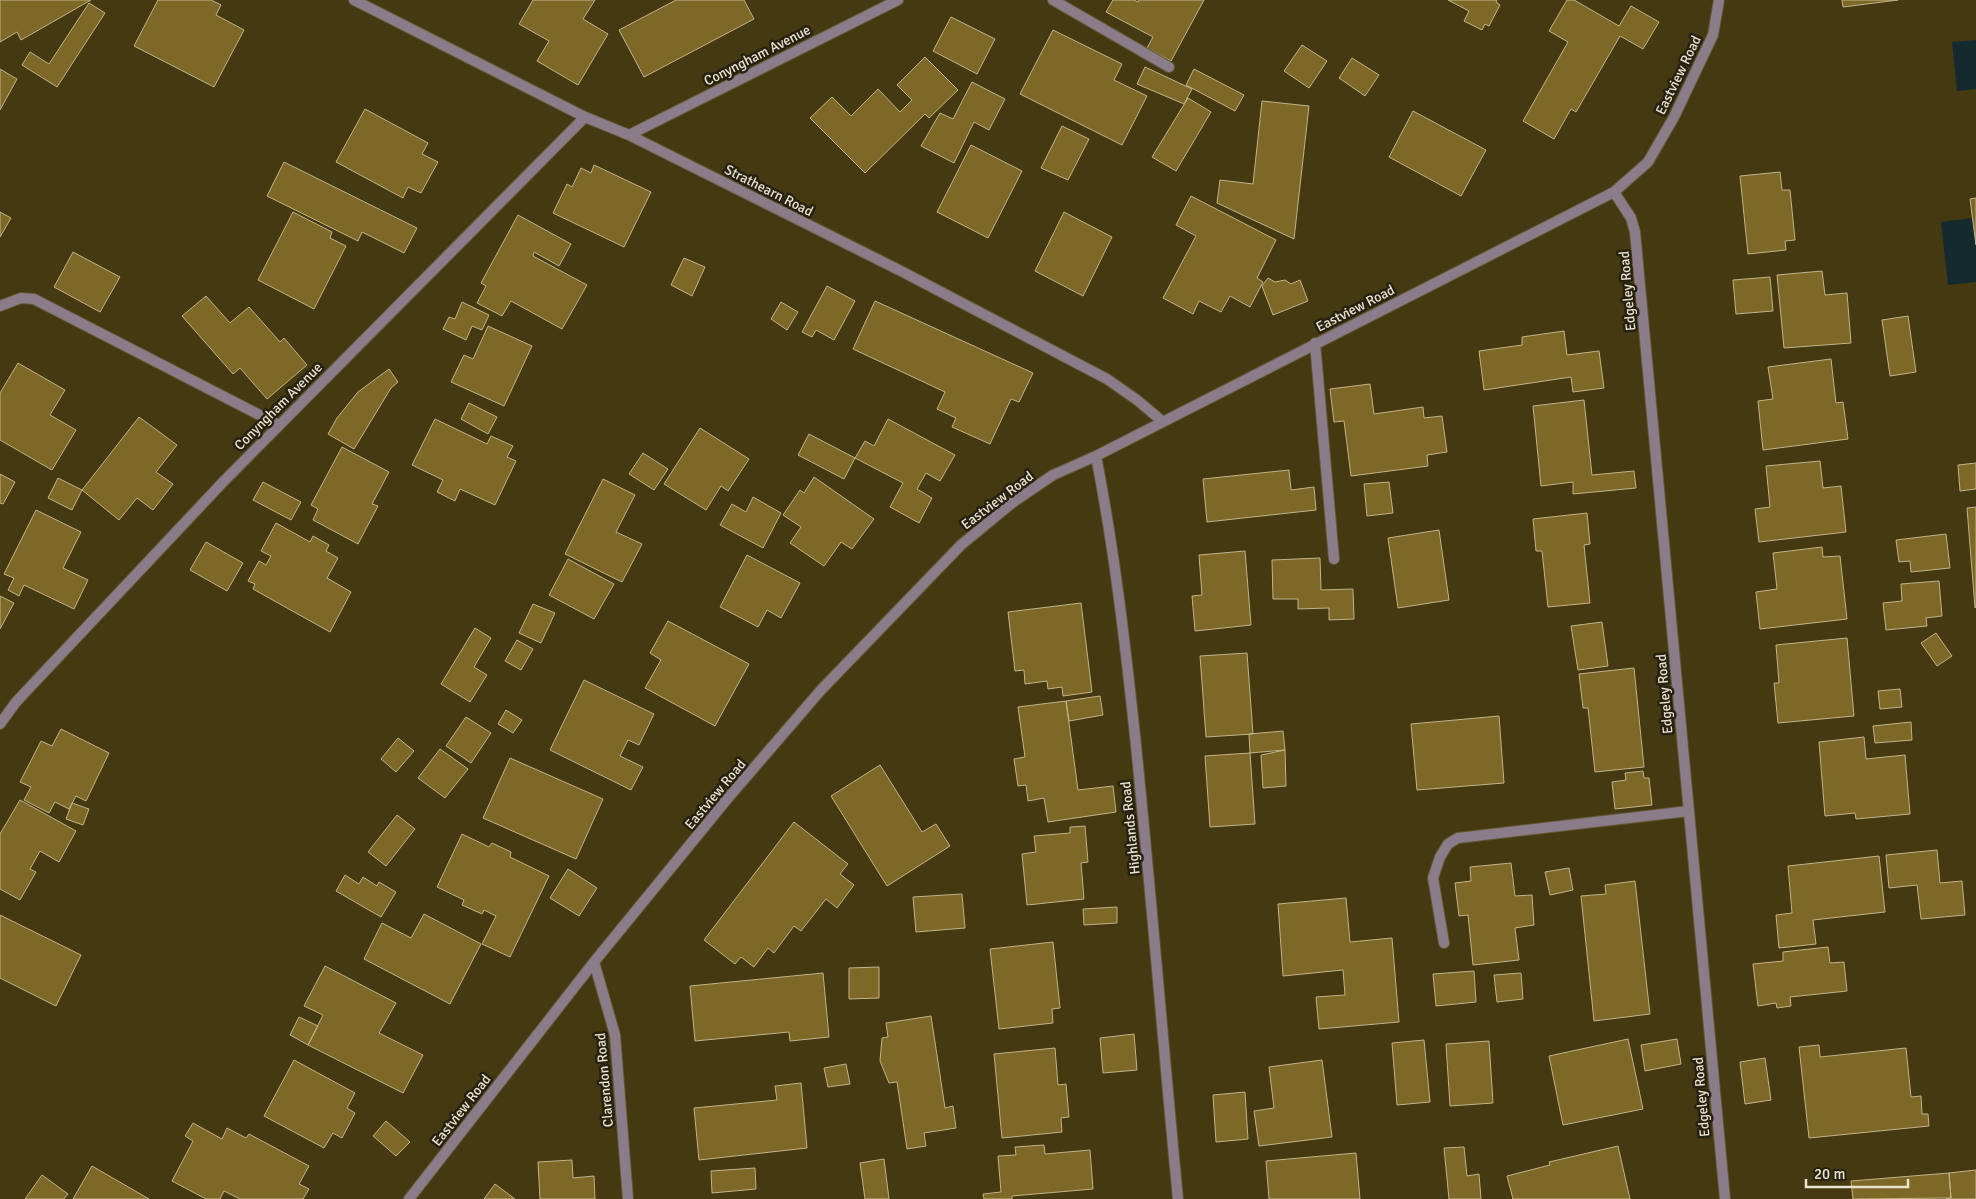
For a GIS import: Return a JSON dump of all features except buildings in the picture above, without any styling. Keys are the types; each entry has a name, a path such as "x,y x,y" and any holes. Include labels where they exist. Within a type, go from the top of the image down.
{"street":[{"name":"Strathearn Road","path":"354,0 585,117 629,135 901,271 1107,379 1137,400 1162,421"},
{"name":"Conyngham Avenue","path":"629,135 898,0"},
{"path":"1053,0 1169,67"},
{"name":"Eastview Road","path":"409,1199 594,962 728,798 822,690 961,545 1012,503 1053,475 1096,456 1614,192 1648,162 1674,117 1713,35 1719,0"},
{"name":"Conyngham Avenue","path":"0,724 16,702 224,481 585,117"},
{"name":"Edgeley Road","path":"1614,192 1631,218 1635,232 1725,1199"},
{"path":"0,306 21,298 34,300 279,425"},
{"path":"1315,343 1334,558"},
{"name":"Highlands Road","path":"1096,456 1108,514 1124,629 1145,828 1178,1199"},
{"path":"1444,943 1432,878 1440,856 1448,844 1458,838 1689,811"},
{"name":"Clarendon Road","path":"594,962 615,1035 628,1199"}],"water":[{"path":"1976,40 1976,89 1957,91 1952,42"},
{"path":"1972,218 1976,245 1976,282 1948,285 1941,222"}]}
